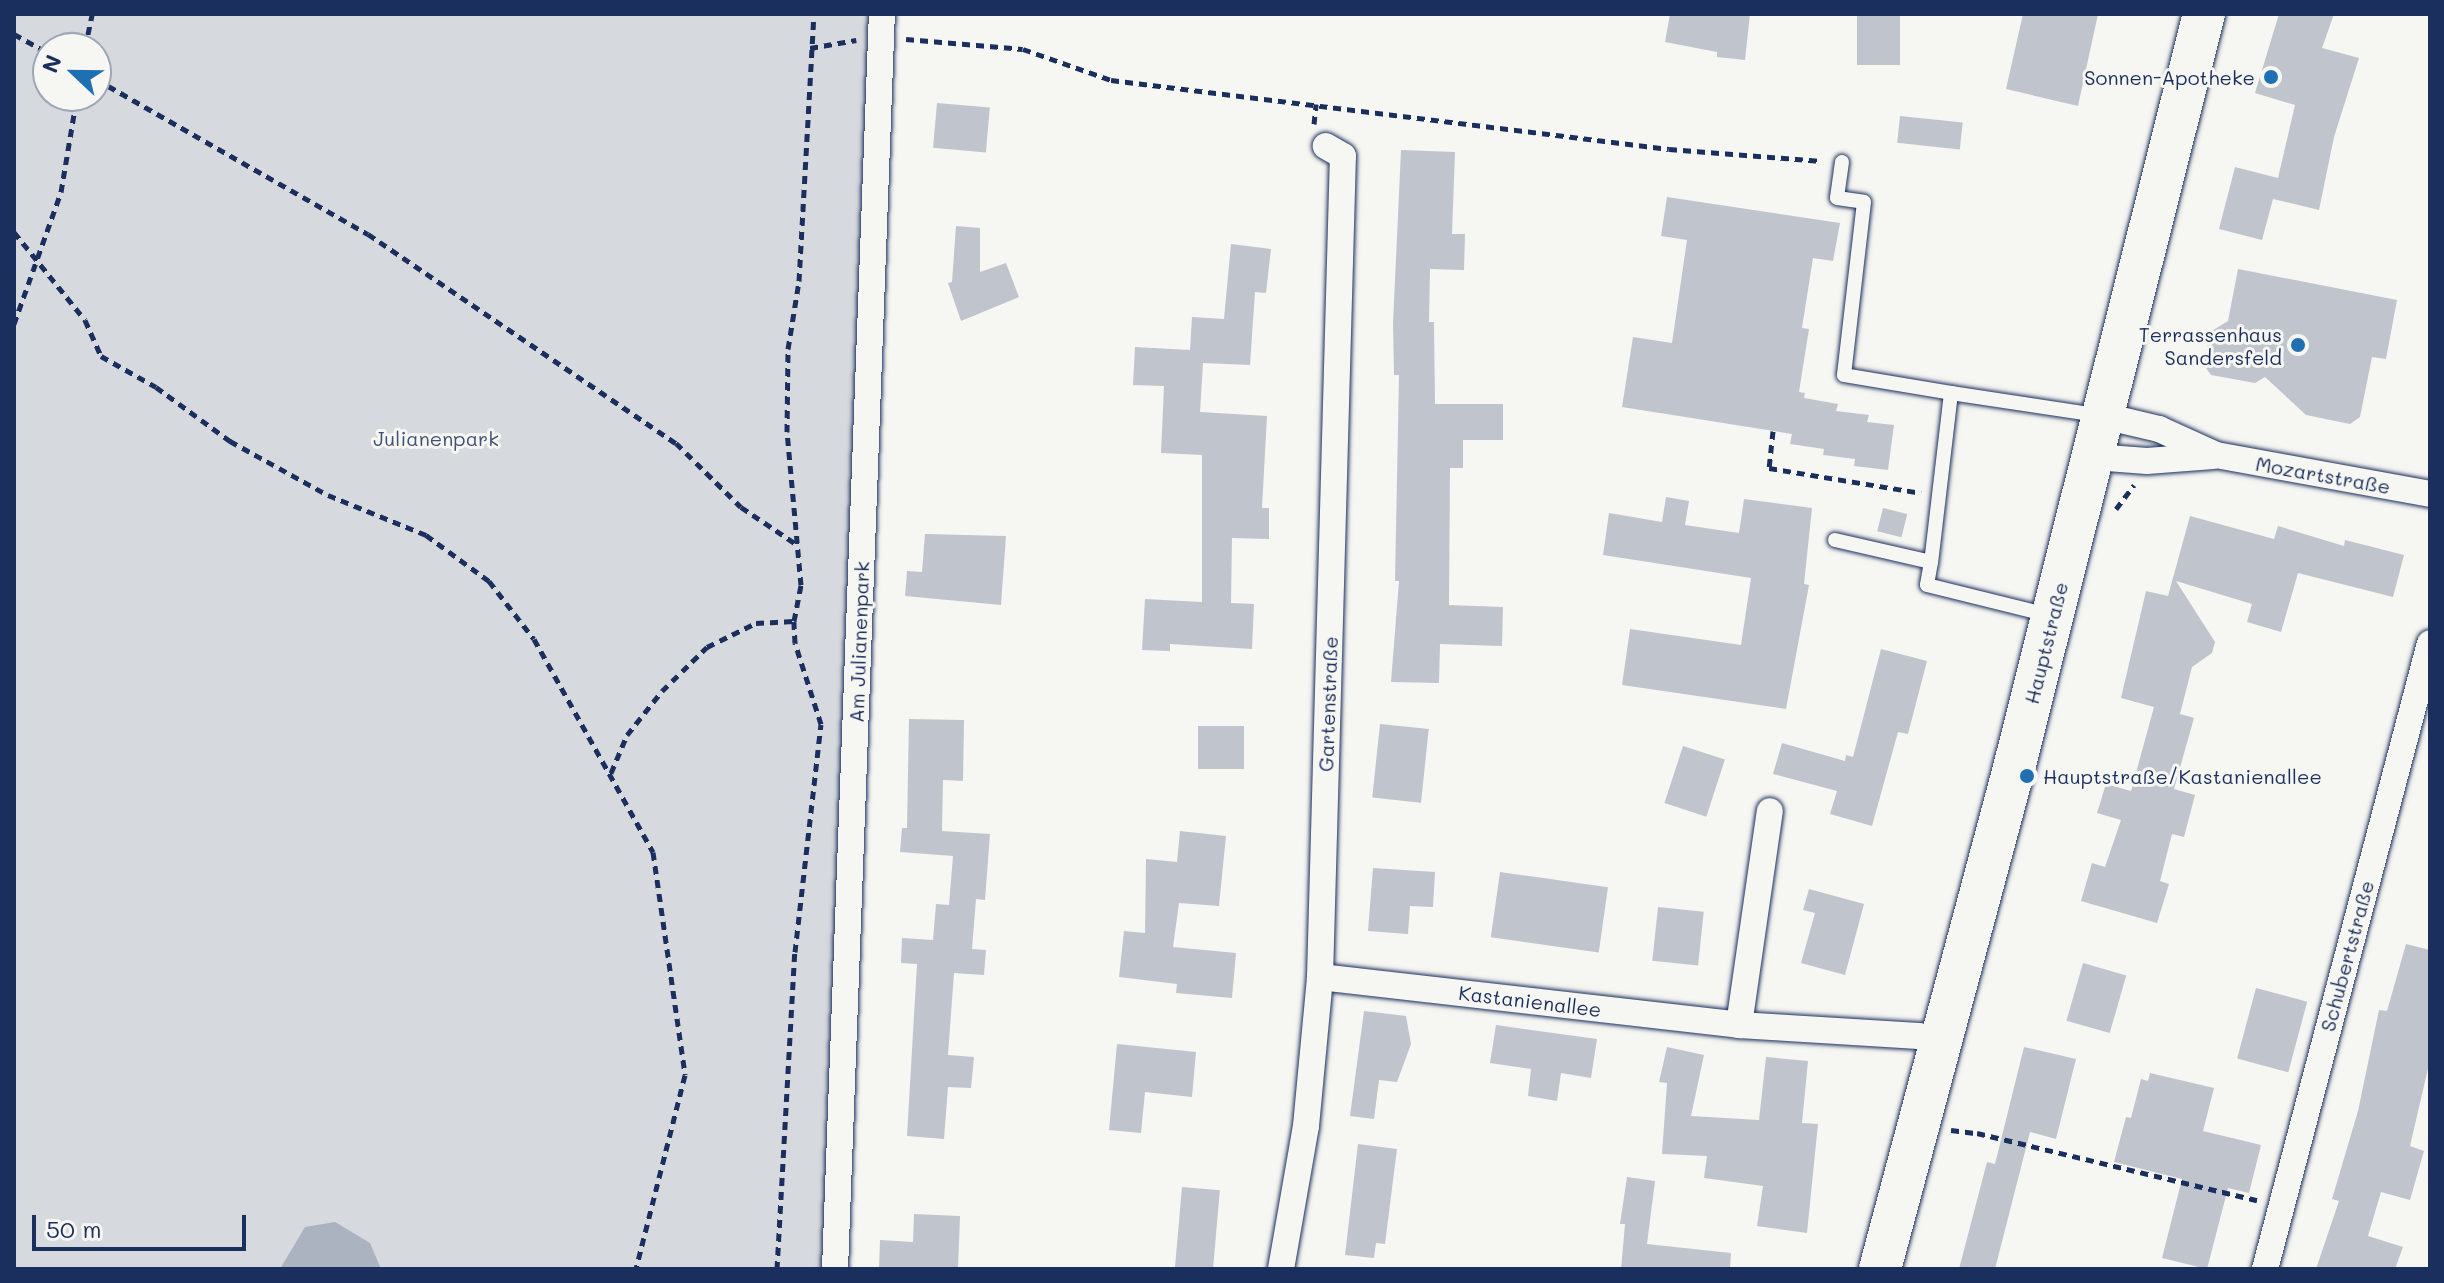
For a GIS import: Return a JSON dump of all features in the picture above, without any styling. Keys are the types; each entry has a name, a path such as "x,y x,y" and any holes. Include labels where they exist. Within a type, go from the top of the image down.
{"main road":[{"name":"Hauptstraße","path":"1880,1269 2053,616 2204,14"}],"street":[{"name":"Am Julianenpark","path":"835,1269 882,25"},
{"name":"Gartenstraße","path":"1281,1269 1306,1126 1320,977 1343,156 1326,146"},
{"name":"Mozartstraße","path":"2104,416 2159,429 2216,455 2430,494"},
{"name":"Mozartstraße","path":"2094,457 2147,461 2216,455"},
{"name":"Schubertstraße","path":"2265,1269 2430,643"},
{"path":"1739,1025 1770,811"},
{"name":"Kastanienallee","path":"1320,977 1739,1025 1919,1036 1942,1043"}],"lane":[{"path":"1842,162 1837,198 1864,202 1844,375 2104,416"},
{"path":"1951,393 1927,585 2053,616"},
{"path":"1835,540 1931,562"}],"path":[{"path":"777,1269 795,952 821,724 795,643 794,621 801,585 787,432 788,349 799,281 814,14"},
{"path":"810,48 882,25 1023,49 1111,80 1669,149 1842,162"},
{"path":"14,34 32,44"},
{"path":"112,88 368,234 676,443 741,507 797,544"},
{"path":"14,324 61,192 74,112"},
{"path":"14,232 85,320 101,356 156,387 230,441 328,495 426,535 489,581 534,639 653,852 685,1075 636,1269"},
{"path":"1773,431 1769,468 1940,495"},
{"path":"611,773 627,735 662,691 707,647 756,623 794,621"},
{"path":"1920,1126 1977,1133 2281,1206"}],"green space":[{"name":"Julianenpark","path":"14,14 873,14 830,1269 14,1269"}],"shaded area":[{"path":"335,1222 370,1243 381,1269 280,1269 305,1227"}],"building":[{"path":"1670,14 1750,14 1745,60 1717,57 1717,52 1665,42"},
{"path":"1857,14 1900,14 1900,65 1857,65"},
{"path":"2023,14 2098,14 2078,106 2006,89"},
{"path":"2279,14 2334,14 2322,48 2359,58 2334,137 2319,210 2273,199 2262,240 2219,229 2235,167 2278,178 2295,105 2255,93"},
{"path":"937,103 990,108 986,152 933,148"},
{"path":"1900,116 1963,123 1960,149 1897,143"},
{"path":"1401,150 1455,152 1452,234 1465,234 1464,270 1430,269 1429,322 1434,322 1435,404 1503,404 1503,440 1463,440 1463,468 1450,468 1449,605 1503,607 1502,646 1440,644 1439,683 1391,682 1399,581 1395,581 1399,375 1394,375 1393,323"},
{"path":"1667,197 1840,223 1833,261 1813,258 1802,328 1809,329 1799,392 1805,393 1804,398 1838,404 1836,411 1869,415 1867,422 1894,425 1888,470 1854,466 1855,459 1823,455 1824,449 1790,444 1792,434 1622,407 1633,337 1672,343 1687,240 1661,236"},
{"path":"956,226 980,228 980,272 1006,263 1019,297 961,321 948,283 952,282"},
{"path":"1231,244 1271,249 1266,293 1255,292 1250,365 1203,363 1200,412 1267,416 1262,508 1269,508 1269,539 1232,538 1231,603 1254,604 1252,649 1170,644 1170,651 1142,650 1145,599 1202,602 1202,455 1161,453 1164,386 1133,385 1135,347 1190,350 1192,317 1224,319"},
{"name":"Terrassenhaus Sandersfeld","path":"2238,269 2397,300 2386,359 2372,357 2360,417 2350,424 2306,415 2265,377 2255,383 2211,375 2204,365 2210,332 2228,321"},
{"path":"1666,497 1689,501 1685,525 1739,533 1744,499 1812,508 1804,584 1809,585 1786,709 1622,685 1630,629 1741,645 1751,578 1603,555 1609,513 1662,522"},
{"path":"1883,508 1907,514 1901,537 1877,531"},
{"path":"2190,516 2274,539 2278,526 2344,546 2345,540 2404,555 2393,597 2298,573 2281,632 2247,622 2252,604 2176,581 2215,642 2212,653 2192,667 2180,714 2194,718 2174,789 2195,795 2184,837 2172,834 2160,881 2169,884 2157,923 2081,901 2092,863 2105,867 2121,820 2097,813 2106,784 2131,791 2154,707 2121,698 2146,591 2168,596"},
{"path":"925,534 1006,536 1001,605 905,596 907,571 922,572"},
{"path":"1881,649 1927,661 1908,734 1898,732 1872,826 1830,814 1837,791 1773,774 1782,743 1845,761 1846,755 1853,757"},
{"path":"909,719 964,720 963,781 943,780 942,831 990,834 985,900 976,899 972,949 986,950 984,975 954,973 948,1055 974,1057 971,1088 948,1087 944,1139 907,1136 917,964 901,963 902,938 933,940 936,904 949,905 953,856 900,852 902,828 907,828"},
{"path":"1380,724 1429,729 1421,803 1372,798"},
{"path":"1198,726 1244,726 1244,769 1198,769"},
{"path":"1683,746 1725,760 1706,817 1664,803"},
{"path":"1180,831 1226,836 1219,906 1179,903 1173,947 1236,953 1232,998 1176,993 1177,984 1119,977 1124,931 1145,933 1146,859 1177,862"},
{"path":"1373,868 1435,872 1433,907 1410,906 1408,934 1368,931"},
{"path":"1500,872 1608,887 1599,953 1491,937"},
{"path":"1809,889 1864,904 1845,975 1801,963 1815,913 1803,910"},
{"path":"1658,907 1704,912 1698,966 1652,961"},
{"path":"2406,944 2430,950 2430,1060 2410,1146 2424,1151 2410,1200 2381,1192 2368,1236 2403,1247 2395,1269 2316,1269 2339,1201 2332,1199 2358,1111 2379,1010 2387,1011"},
{"path":"2083,963 2126,975 2110,1033 2066,1021"},
{"path":"2256,988 2307,1002 2288,1072 2237,1059"},
{"path":"1364,1011 1406,1016 1411,1044 1397,1082 1379,1080 1374,1119 1350,1116"},
{"path":"1496,1025 1597,1039 1591,1078 1561,1073 1557,1101 1528,1096 1531,1069 1490,1063"},
{"path":"1117,1044 1196,1052 1192,1097 1145,1092 1141,1133 1109,1130"},
{"path":"1667,1047 1704,1055 1691,1116 1759,1120 1766,1057 1808,1061 1802,1123 1818,1124 1807,1233 1757,1226 1763,1186 1704,1178 1707,1156 1662,1154 1667,1083 1659,1082"},
{"path":"2024,1047 2076,1059 2056,1139 2030,1132 1995,1269 1959,1269 1987,1162 1995,1164"},
{"path":"2150,1073 2214,1088 2203,1131 2261,1145 2249,1193 2228,1188 2207,1269 2162,1258 2182,1179 2114,1162 2126,1117 2131,1118 2141,1079 2148,1081"},
{"path":"1358,1144 1397,1149 1385,1244 1376,1243 1374,1258 1345,1255"},
{"path":"1627,1177 1655,1181 1647,1244 1731,1253 1730,1269 1621,1269 1625,1224 1620,1224"},
{"path":"1182,1187 1220,1190 1213,1269 1175,1269"},
{"path":"914,1214 960,1216 958,1269 879,1269 880,1240 913,1242"}],"place":[{"name":"Sonnen-Apotheke","path":"2271,77"},
{"name":"Terrassenhaus Sandersfeld","path":"2298,345"},
{"name":"Hauptstraße/Kastanienallee","path":"2027,776"}]}
